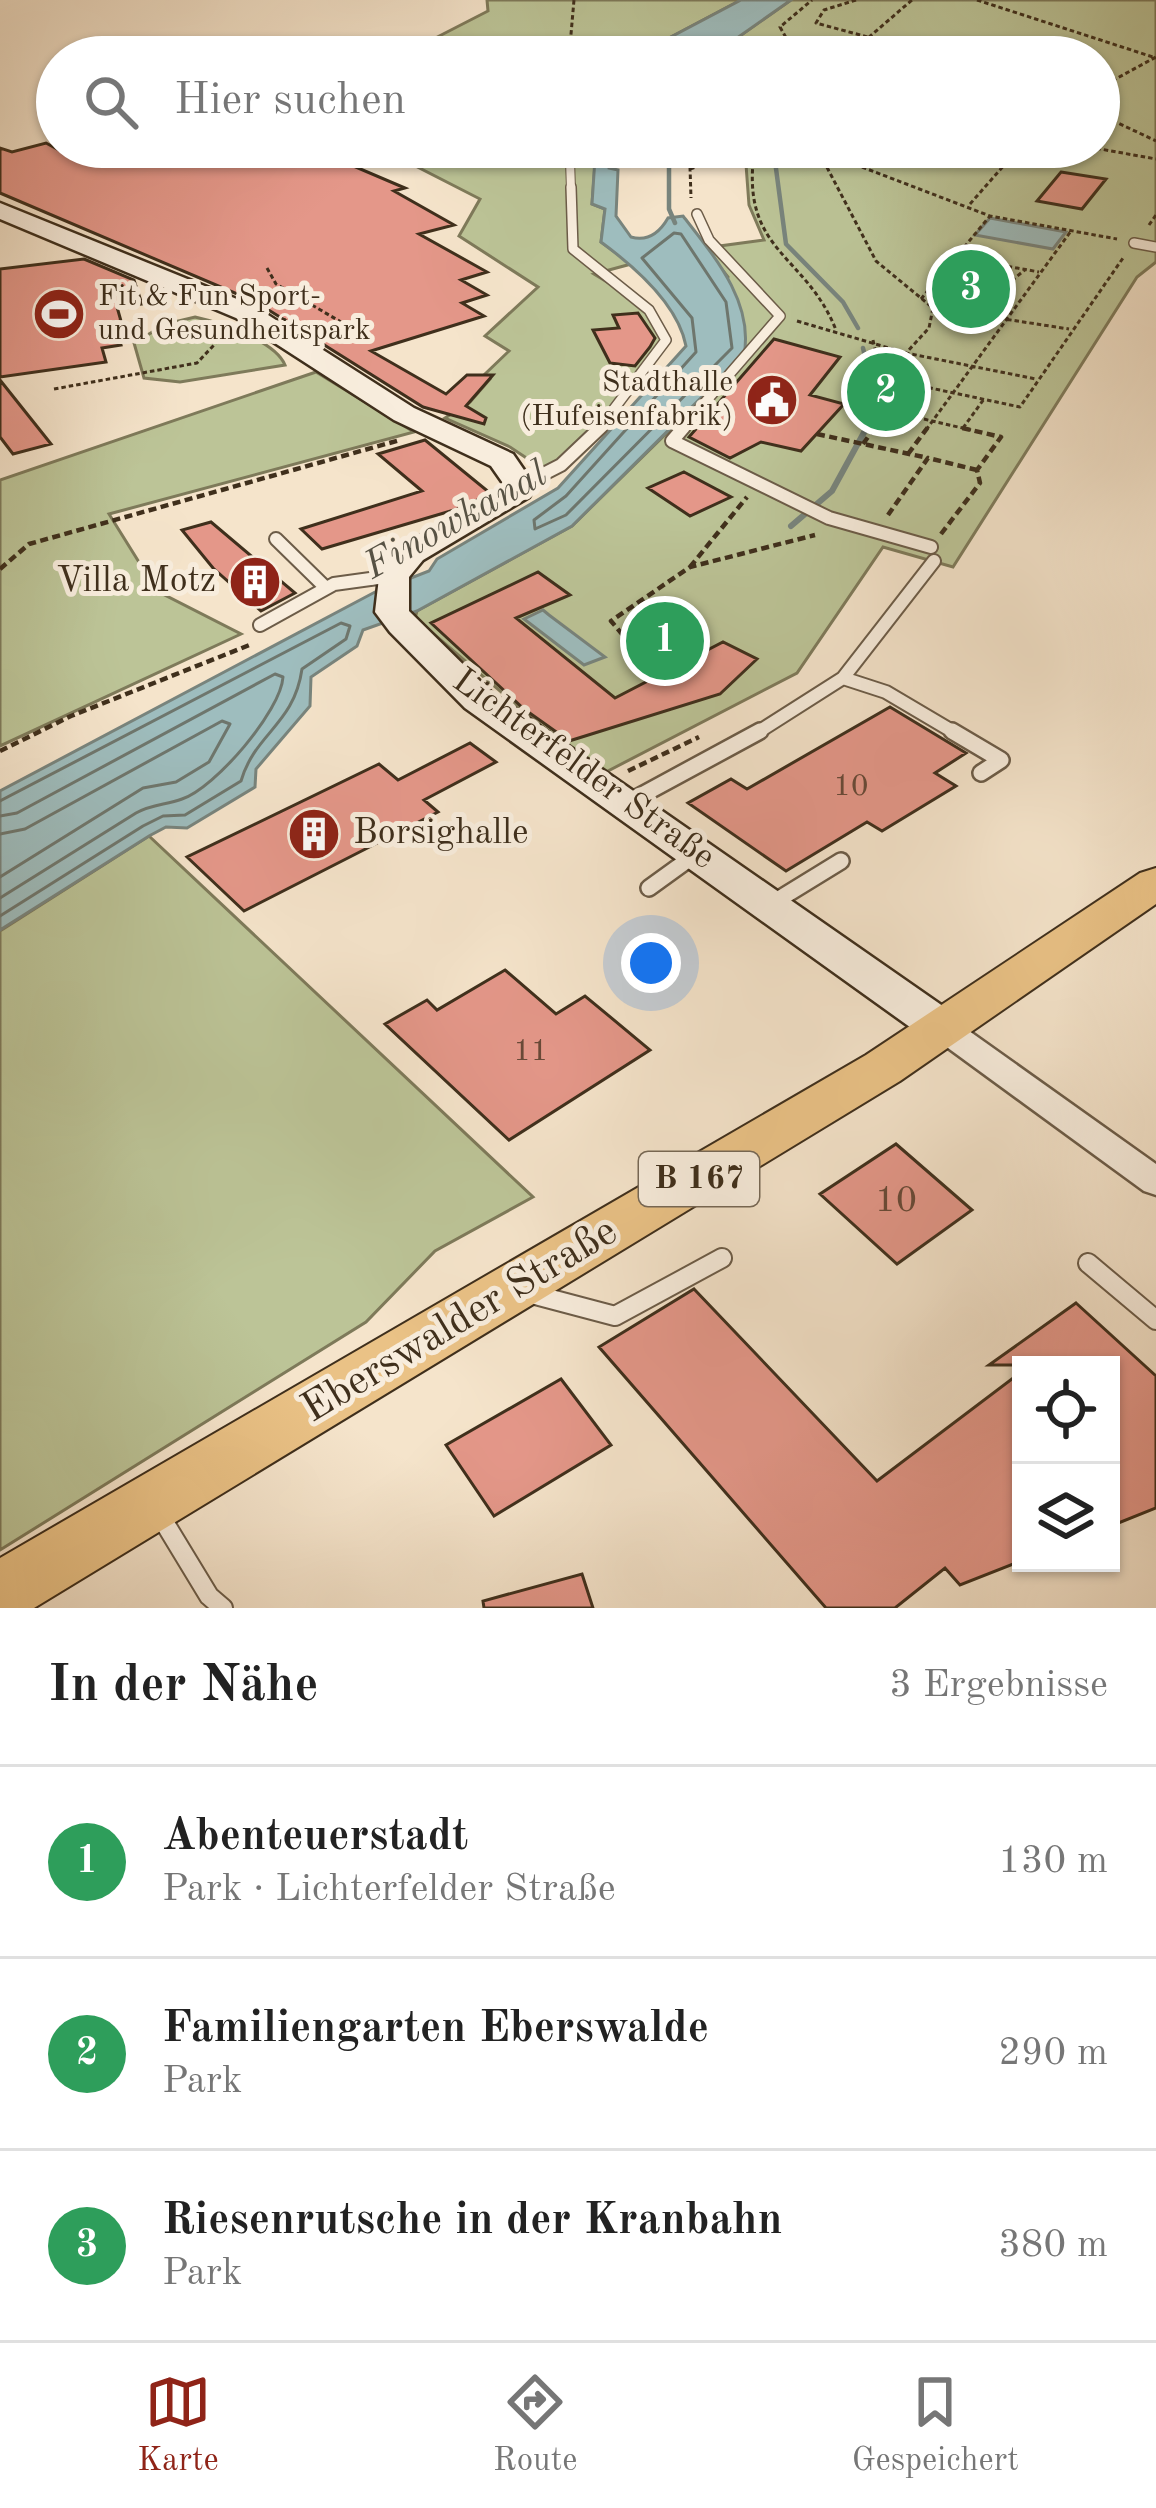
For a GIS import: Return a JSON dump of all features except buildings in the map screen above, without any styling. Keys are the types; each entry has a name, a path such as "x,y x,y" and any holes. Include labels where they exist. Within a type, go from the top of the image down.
{"main road":[{"path":"0,210 244,312 433,428 502,460 520,486 497,508 412,554 392,576"},
{"name":"Lichterfelder Straße","path":"392,576 392,612 401,625 478,700 944,1029"},
{"name":"Eberswalder Straße","path":"0,1593 518,1290 944,1029 1156,883"}],"street":[{"path":"944,1029 1156,1182"}],"lane":[{"path":"520,486 553,472 588,439 640,380 666,340 649,310 573,249 570,168"},
{"path":"610,795 770,726 843,678 932,554 800,506 672,441 781,316 709,240 697,214"},
{"path":"1134,242 1156,247"},
{"path":"276,539 303,572 323,585"},
{"path":"260,625 300,609 323,585 362,575 392,576"},
{"path":"843,678 886,692 1001,760 981,773"},
{"path":"649,888 696,854"},
{"path":"771,904 841,861"},
{"path":"518,1290 615,1316 722,1258"},
{"path":"1088,1263 1156,1320"},
{"path":"152,1502 209,1596 223,1608"}],"path":[{"path":"571,36 574,0"},
{"path":"785,36 780,27 812,0"},
{"path":"856,0 824,10 816,23 864,36"},
{"path":"869,36 912,0"},
{"path":"977,0 1090,36"},
{"path":"1120,46 1156,57"},
{"path":"1120,77 1156,57"},
{"path":"1120,124 1156,141"},
{"path":"1120,153 1156,159"},
{"path":"750,168 763,230 822,300 836,330"},
{"path":"829,168 858,242 903,292 933,308 1071,329"},
{"path":"865,168 970,204 991,216 1134,242 1020,406 921,386"},
{"path":"970,204 1002,168"},
{"path":"690,169 691,205 697,214"},
{"path":"919,301 991,216"},
{"path":"908,454 1071,231"},
{"path":"956,257 1041,272"},
{"path":"976,261 938,291 985,302 1027,269"},
{"path":"267,268 276,284 341,322"},
{"path":"1015,279 1033,283"},
{"path":"906,353 929,328 933,308"},
{"path":"54,388 197,364 244,312"},
{"path":"806,323 906,353 1036,379"},
{"path":"863,443 884,419 886,388 874,340"},
{"path":"963,428 984,400"},
{"path":"902,414 1001,437 977,470 980,483 932,554"},
{"path":"0,569 29,544 433,428"},
{"path":"817,434 977,470"},
{"path":"876,532 928,458"},
{"path":"639,654 610,621 690,567 747,500 744,478"},
{"path":"690,567 850,526"},
{"path":"0,752 71,716 238,650"},
{"path":"610,795 717,728"}],"green space":[{"path":"487,0 741,0 673,36 439,36 488,11"},
{"path":"791,0 1156,0 1156,262 1137,277 953,567 883,547 797,673 606,772 541,726 415,618 417,611 572,526 673,427 728,277 705,248 764,240 749,205 746,168 1120,168 1120,36 740,36"},
{"path":"420,168 595,168 592,204 605,209 601,242 631,264 594,274 645,305 669,338 596,426 549,473 510,447 445,418 470,402 490,379 484,375 509,351 485,336 538,287 459,236 480,199"},
{"path":"195,317 259,341 285,365 180,382 144,378 134,343 166,324"},
{"path":"316,372 414,432 109,514 157,591 241,634 0,746 0,480"},
{"path":"149,836 533,1197 435,1251 366,1322 0,1550 0,931"}],"water":[{"path":"741,0 791,0 740,36 673,36"},
{"path":"594,168 609,168 618,170 616,216 631,237 649,237 668,218 683,216 737,298 746,335 744,355 572,526 417,611 363,630 357,646 311,677 310,706 256,769 255,787 187,828 166,827 149,836 0,930 0,791 375,592 429,571 437,559 558,488 686,346 665,301 601,242 605,209 592,204"},
{"path":"990,218 1066,232 1053,249 975,235"},
{"path":"543,610 605,657 584,665 524,619"}],"waterway":[{"path":"669,168 669,209 675,223"},
{"path":"776,168 786,244 843,302 858,328"},
{"path":"863,348 871,383 865,430"},
{"path":"791,526 832,491 867,427"}],"place":[{"name":"Riesenrutsche in der Kranbahn","path":"971,289"},
{"name":"Fit & Fun Sport- und Gesundheitspark","path":"59,314"},
{"name":"Familiengarten Eberswalde","path":"886,392"},
{"name":"Stadthalle (Hufeisenfabrik)","path":"772,400"},
{"name":"Villa Motz","path":"255,582"},
{"name":"Abenteuerstadt","path":"665,641"},
{"name":"Borsighalle","path":"314,834"}],"water label":[{"name":"Finowkanal","path":"456,521"}]}
